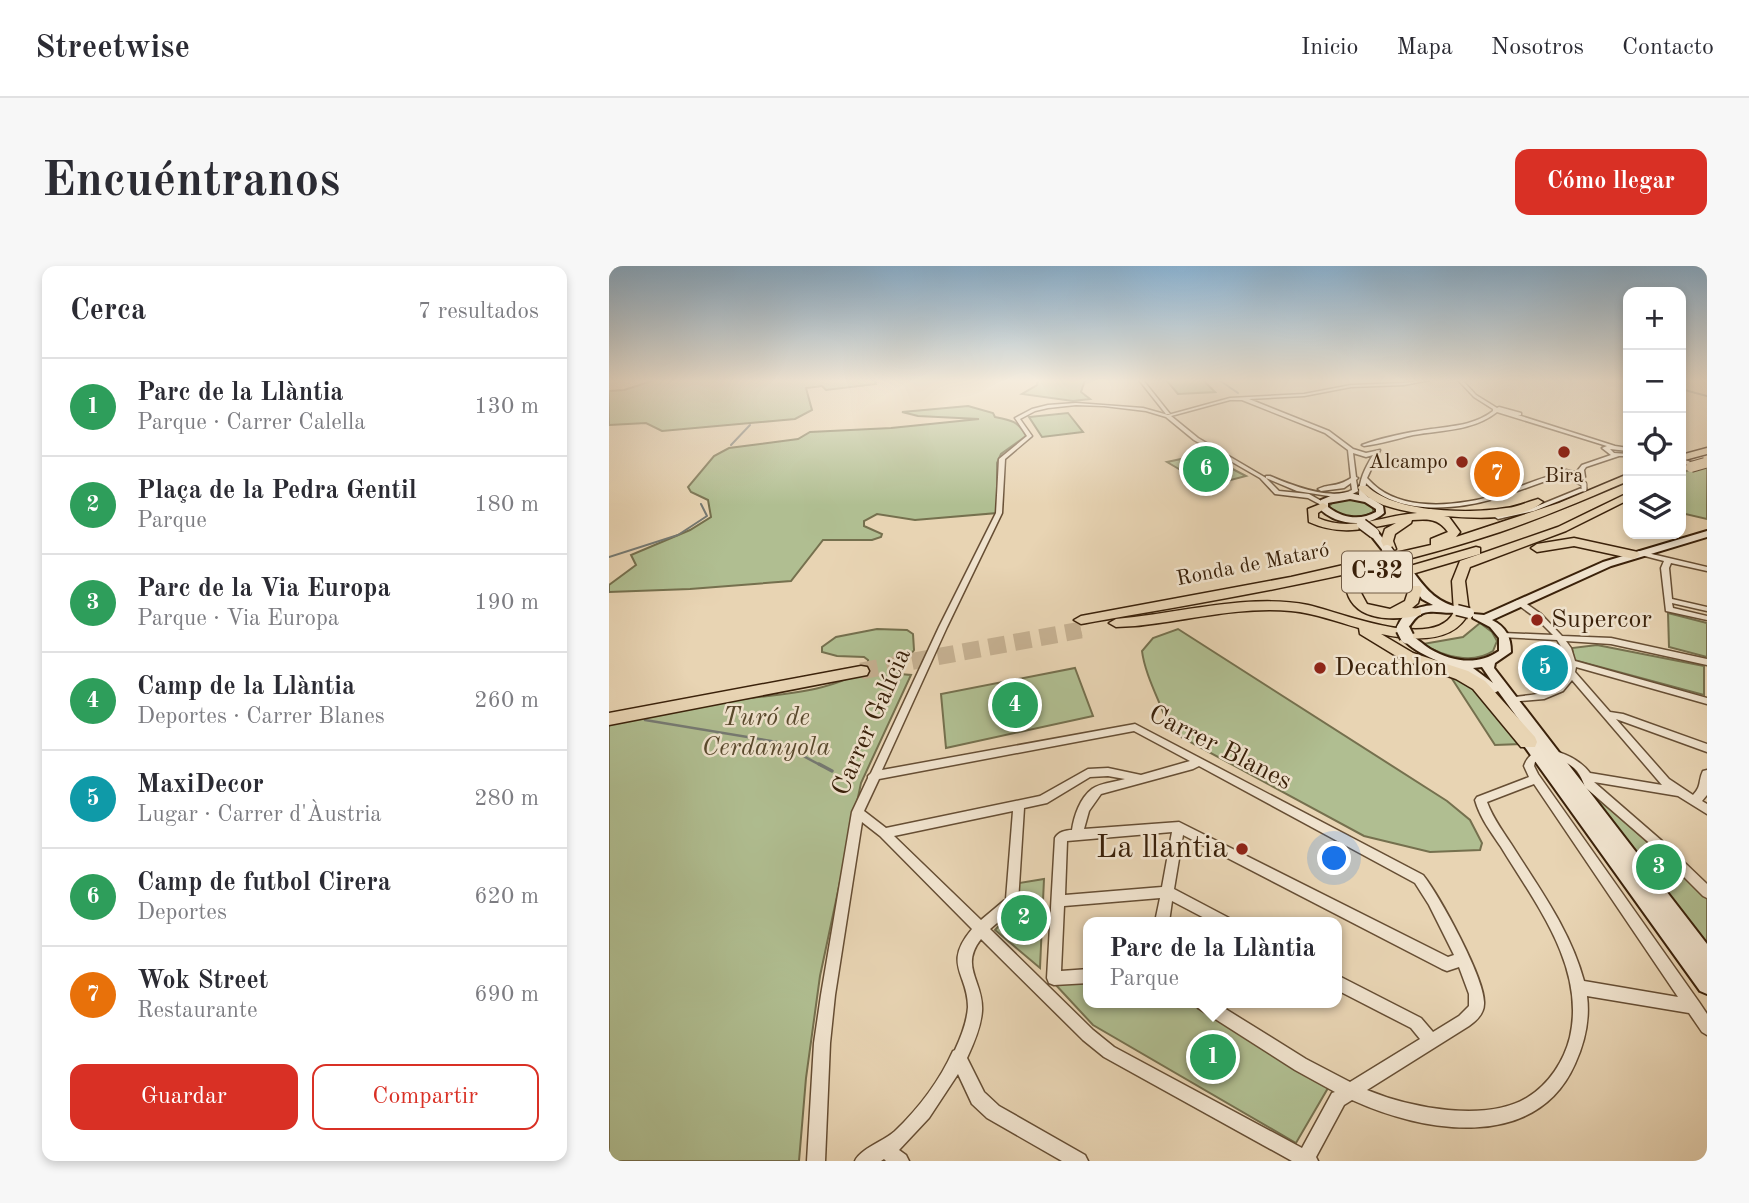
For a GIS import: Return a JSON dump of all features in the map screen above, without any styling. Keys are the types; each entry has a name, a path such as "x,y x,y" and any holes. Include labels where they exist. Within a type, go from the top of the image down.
{"highway":[{"path":"1693,463 1707,451"},
{"path":"1374,505 1465,514 1506,512 1576,487 1624,476"},
{"name":"Ronda de Mataró","path":"1623,488 1590,504 1484,544 1394,569 1264,597 1116,623 1081,625 1140,609 1311,578 1434,549 1543,513 1626,476"},
{"path":"1364,483 1375,498 1404,506"},
{"path":"1116,623 1255,606 1296,607 1397,632 1419,634 1447,627 1462,614 1463,606 1457,581 1462,568 1475,559 1562,529 1623,498"},
{"path":"1413,614 1388,614 1370,610 1358,603 1354,594 1357,587 1435,565 1559,522 1590,504"},
{"path":"1323,505 1312,511 1311,518 1322,526 1335,529 1355,529 1411,515 1435,517 1453,528 1454,533 1448,538 1387,551"},
{"path":"1140,609 1387,551 1441,538 1450,530 1434,520 1407,521 1389,532 1387,551"},
{"path":"1462,568 1543,547 1574,542 1637,554"},
{"path":"1543,547 1572,543 1590,546 1605,553 1609,558 1607,564"},
{"path":"1384,578 1361,589 1359,595 1364,603 1381,609 1400,609 1413,600 1415,589"},
{"path":"1334,616 1407,656 1462,675 1479,685 1539,750"},
{"path":"609,708 861,665 609,719"}],"street":[{"name":"Carrer Galícia","path":"816,1161 822,1043 857,812 999,513 1002,459 1030,436 1023,422"},
{"path":"1178,422 1266,477 1290,487 1343,496 1374,505 1447,515 1495,517 1532,510 1584,489 1584,484 1563,472 1564,475 1499,496 1457,504 1417,503 1382,493 1364,483"},
{"path":"1179,422 1196,439 1262,477 1279,494 1309,496 1334,516 1371,528 1387,551 1435,606"},
{"path":"1299,422 1377,452"},
{"path":"1350,450 1479,422"},
{"path":"1337,438 1350,450 1366,455 1420,436 1491,422"},
{"path":"1536,422 1586,439 1623,448"},
{"path":"1586,439 1619,455"},
{"path":"1573,476 1599,457 1605,449 1614,446"},
{"path":"1323,505 1329,499 1354,493 1355,478 1350,450"},
{"path":"1371,528 1382,514 1361,493 1369,464 1377,452"},
{"path":"1573,476 1582,475 1584,466 1608,456 1623,455"},
{"path":"1275,489 1334,488 1355,478"},
{"path":"1334,516 1368,519 1377,516 1374,505"},
{"path":"1484,619 1607,564 1707,534"},
{"path":"1637,554 1707,569"},
{"path":"1668,560 1665,568 1669,609 1707,618"},
{"path":"1408,575 1421,599 1413,614 1404,631 1413,643 1432,655 1471,664 1489,662 1505,652 1507,646 1503,635 1484,619 1435,606 1413,614"},
{"path":"1668,600 1707,609"},
{"path":"1512,700 1527,699 1556,689 1568,680 1571,668 1567,643 1545,620 1518,602"},
{"path":"1503,635 1562,637 1631,644 1707,663"},
{"path":"1450,661 1485,682 1539,750 1581,787 1658,844 1707,892"},
{"path":"1489,662 1488,668 1512,700 1539,750 1575,763 1581,787 1707,984"},
{"path":"1571,668 1707,701"},
{"path":"1571,668 1649,766 1678,792 1707,810"},
{"path":"1607,715 1620,716 1707,748"},
{"name":"Carrer Blanes","path":"873,775 1135,727 1409,873 1426,886 1477,995 1473,1014 1431,1041"},
{"path":"1539,750 1529,762 1530,771 1707,1027"},
{"path":"1072,835 1089,798 1105,787 1193,765 1198,760"},
{"path":"884,833 1053,796 1089,773 1108,772 1137,778"},
{"path":"1695,801 1705,790 1707,774"},
{"path":"1536,779 1547,787 1678,792"},
{"path":"1211,1008 1371,1102 1434,1118 1473,1119 1515,1113 1533,1104 1548,1092 1568,1064 1579,1025 1579,987 1560,938 1482,804 1483,798 1489,795 1536,779"},
{"path":"1581,787 1707,960"},
{"path":"864,1161 885,1150 917,1120 935,1097 973,1024 975,1007 964,966 965,955 968,945 1012,902 1019,805"},
{"path":"857,812 884,833 982,930 1049,984 1088,1035 1109,1052 1308,1159 1338,1099 1431,1041 1416,1023 1342,985"},
{"path":"1163,917 1179,827"},
{"path":"1049,984 1057,901 1059,842 1072,835 1179,827 1447,964 1462,960"},
{"path":"1057,901 1167,892 1214,917"},
{"path":"1049,984 1083,977"},
{"path":"1579,987 1694,1007"},
{"path":"958,1056 978,1098 985,1105 1079,1161"},
{"path":"885,1150 900,1161"}],"green space":[{"path":"609,422 764,422 662,431 646,423 609,425"},
{"path":"952,422 1012,422 1020,427 1026,436 1001,454 997,463 997,513 915,520 877,514 864,521 864,526 882,534 881,537 872,540 823,540 791,581 609,592 609,585 636,565 631,555 690,530 711,517 708,500 691,492 688,487 714,456 729,448 798,439 810,432"},
{"path":"1032,422 1075,422 1083,432 1042,437"},
{"path":"1204,454 1246,476 1208,486 1167,462"},
{"path":"1700,466 1707,468 1707,519 1686,514 1686,471"},
{"path":"1350,499 1367,503 1373,508 1373,512 1350,517 1329,507 1334,500"},
{"path":"1668,613 1707,623 1707,657 1669,647"},
{"path":"1480,623 1492,632 1497,641 1493,651 1485,655 1476,658 1458,657 1423,644 1463,637"},
{"name":"Turó de Cerdanyola","path":"877,629 907,630 913,634 914,650 899,674 911,675 861,783 820,976 806,1078 799,1161 609,1161 609,725 710,703 800,692 838,682 868,666 868,660 864,657 837,656 822,652 822,647 836,637"},
{"path":"1178,629 1447,801 1470,820 1482,843 1480,850 1430,852 1364,836 1170,731 1142,651 1153,638"},
{"path":"1597,645 1704,666 1704,695 1574,660 1572,648"},
{"path":"1075,668 1093,716 946,748 941,694"},
{"path":"1447,671 1470,681 1521,744 1495,745"},
{"path":"1591,792 1707,898 1707,954 1589,794"},
{"path":"1044,879 1040,968 995,930 1017,906 1019,883"},
{"path":"1083,981 1083,1008 1201,1008 1328,1088 1296,1143 1093,1025 1054,983"}],"waterway":[{"path":"731,445 750,425"},
{"path":"609,557 678,535 707,516 701,504"},
{"path":"645,720 777,742 822,766"},
{"path":"819,764 832,771"}],"tunnel":[{"path":"861,671 1081,630 1077,631"}],"place":[{"name":"Bira","path":"1564,452"},
{"name":"Alcampo","path":"1462,462"},
{"name":"Camp de futbol Cirera","path":"1206,469"},
{"name":"Wok Street","path":"1497,474"},
{"name":"Supercor","path":"1537,620"},
{"name":"Decathlon","path":"1320,668"},
{"name":"MaxiDecor","path":"1545,668"},
{"name":"Camp de la Llàntia","path":"1015,705"},
{"name":"La llantia","path":"1242,849"},
{"name":"Parc de la Via Europa","path":"1659,867"},
{"name":"Plaça de la Pedra Gentil","path":"1024,918"},
{"name":"Parc de la Llàntia","path":"1213,1057"}]}
